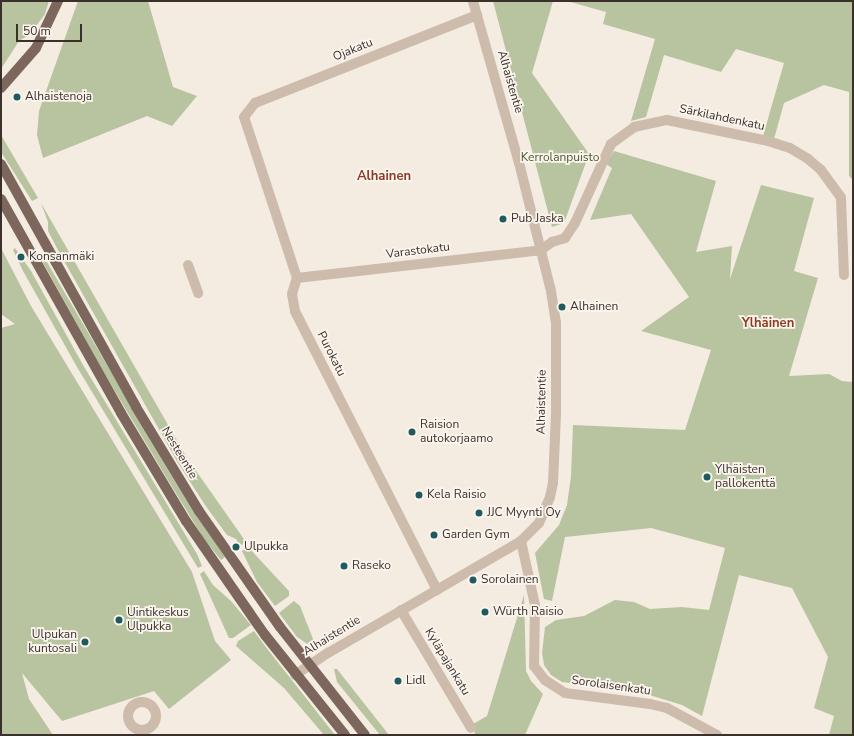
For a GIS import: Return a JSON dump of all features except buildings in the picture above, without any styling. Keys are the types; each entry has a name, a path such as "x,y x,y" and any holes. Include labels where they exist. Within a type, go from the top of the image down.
{"main road":[{"path":"1,88 36,48 58,1"},
{"name":"Nesteentie","path":"1,164 136,407 199,511 242,574 310,665 365,735"},
{"path":"1,199 121,413 182,515 242,603 295,675 345,735"}],"street":[{"name":"Alhaistentie","path":"295,675 401,610 521,541 539,523 553,483 556,414 556,323 541,250 473,1"},
{"name":"Ojakatu","path":"297,278 244,117 255,103 477,15"},
{"name":"Särkilahdenkatu","path":"541,250 552,242 565,238 575,224 611,144 634,127 667,120 768,141 790,148 813,163 842,198 844,275"},
{"name":"Varastokatu","path":"297,278 541,250"},
{"path":"188,265 198,293"},
{"name":"Purokatu","path":"297,278 292,294 295,311 437,590"},
{"name":"Sorolaisenkatu","path":"521,541 534,605 534,666 544,680 565,693 650,704 666,708 717,735"},
{"name":"Kyläpajankatu","path":"401,610 471,728"}],"green space":[{"path":"1,1 49,1 45,14 30,34 19,41 1,69"},
{"path":"78,1 148,1 173,87 197,96 172,126 147,116 43,158 37,135 39,111"},
{"name":"Kerrolanpuisto","path":"493,1 553,1 532,73 589,154 564,223 552,227"},
{"path":"567,1 853,1 853,180 849,176 849,92 824,85 784,103 774,139 763,136 784,63 736,49 721,72 664,55 646,117 631,121 655,39 603,24 606,12"},
{"path":"1,135 38,198 32,201 1,152"},
{"path":"614,151 716,181 696,252 732,246 730,279 761,185 814,198 794,271 818,278 789,376 829,374 842,381 853,382 853,735 829,735 834,716 814,708 828,657 792,588 739,575 702,716 682,705 643,693 562,682 551,675 544,665 542,653 545,627 556,620 584,616 615,600 634,602 650,609 682,607 709,610 725,548 651,528 565,537 552,601 544,599 535,553 559,525 567,505 571,476 573,425 685,430 711,350 641,331 689,297 631,214 590,220 612,168 606,164"},
{"path":"41,203 187,458 246,542 240,546 236,539 227,535 205,505 178,463 59,252 48,231 48,222"},
{"path":"1,248 31,306 192,572 215,641 231,660 169,709 154,691 62,721 22,673 29,699 53,735 1,735 1,328 15,324 1,314"},
{"path":"15,248 31,271 83,365 197,554 202,566 198,568 77,367 23,271 13,250"},
{"path":"44,257 170,473 225,557 221,560 204,539 103,371 41,259"},
{"path":"248,547 289,591 289,596 275,606 257,582 242,551"},
{"path":"204,571 213,585 231,601 251,625 233,638 229,638 200,574"},
{"path":"524,595 526,671 531,681 543,694 525,735 475,735 473,724 487,716"},
{"path":"294,601 300,606 315,644 309,645 297,637 279,613"},
{"path":"254,631 335,735 324,735 284,688 236,646 238,641"},
{"path":"334,669 337,669 389,735 380,735 337,682"}],"place":[{"name":"Alhaistenoja","path":"17,97"},
{"name":"Pub Jaska","path":"503,219"},
{"name":"Konsanmäki","path":"21,257"},
{"name":"Alhainen","path":"562,307"},
{"name":"Raision autokorjaamo","path":"412,432"},
{"name":"Ylhäisten pallokenttä","path":"707,477"},
{"name":"Kela Raisio","path":"419,495"},
{"name":"JJC Myynti Oy","path":"479,513"},
{"name":"Garden Gym","path":"434,535"},
{"name":"Ulpukka","path":"236,547"},
{"name":"Raseko","path":"344,566"},
{"name":"Sorolainen","path":"473,580"},
{"name":"Würth Raisio","path":"485,612"},
{"name":"Uintikeskus Ulpukka","path":"119,620"},
{"name":"Ulpukan kuntosali","path":"85,642"},
{"name":"Lidl","path":"398,681"}],"district":[{"name":"Alhainen","path":"384,176"},
{"name":"Ylhäinen","path":"768,323"}]}
